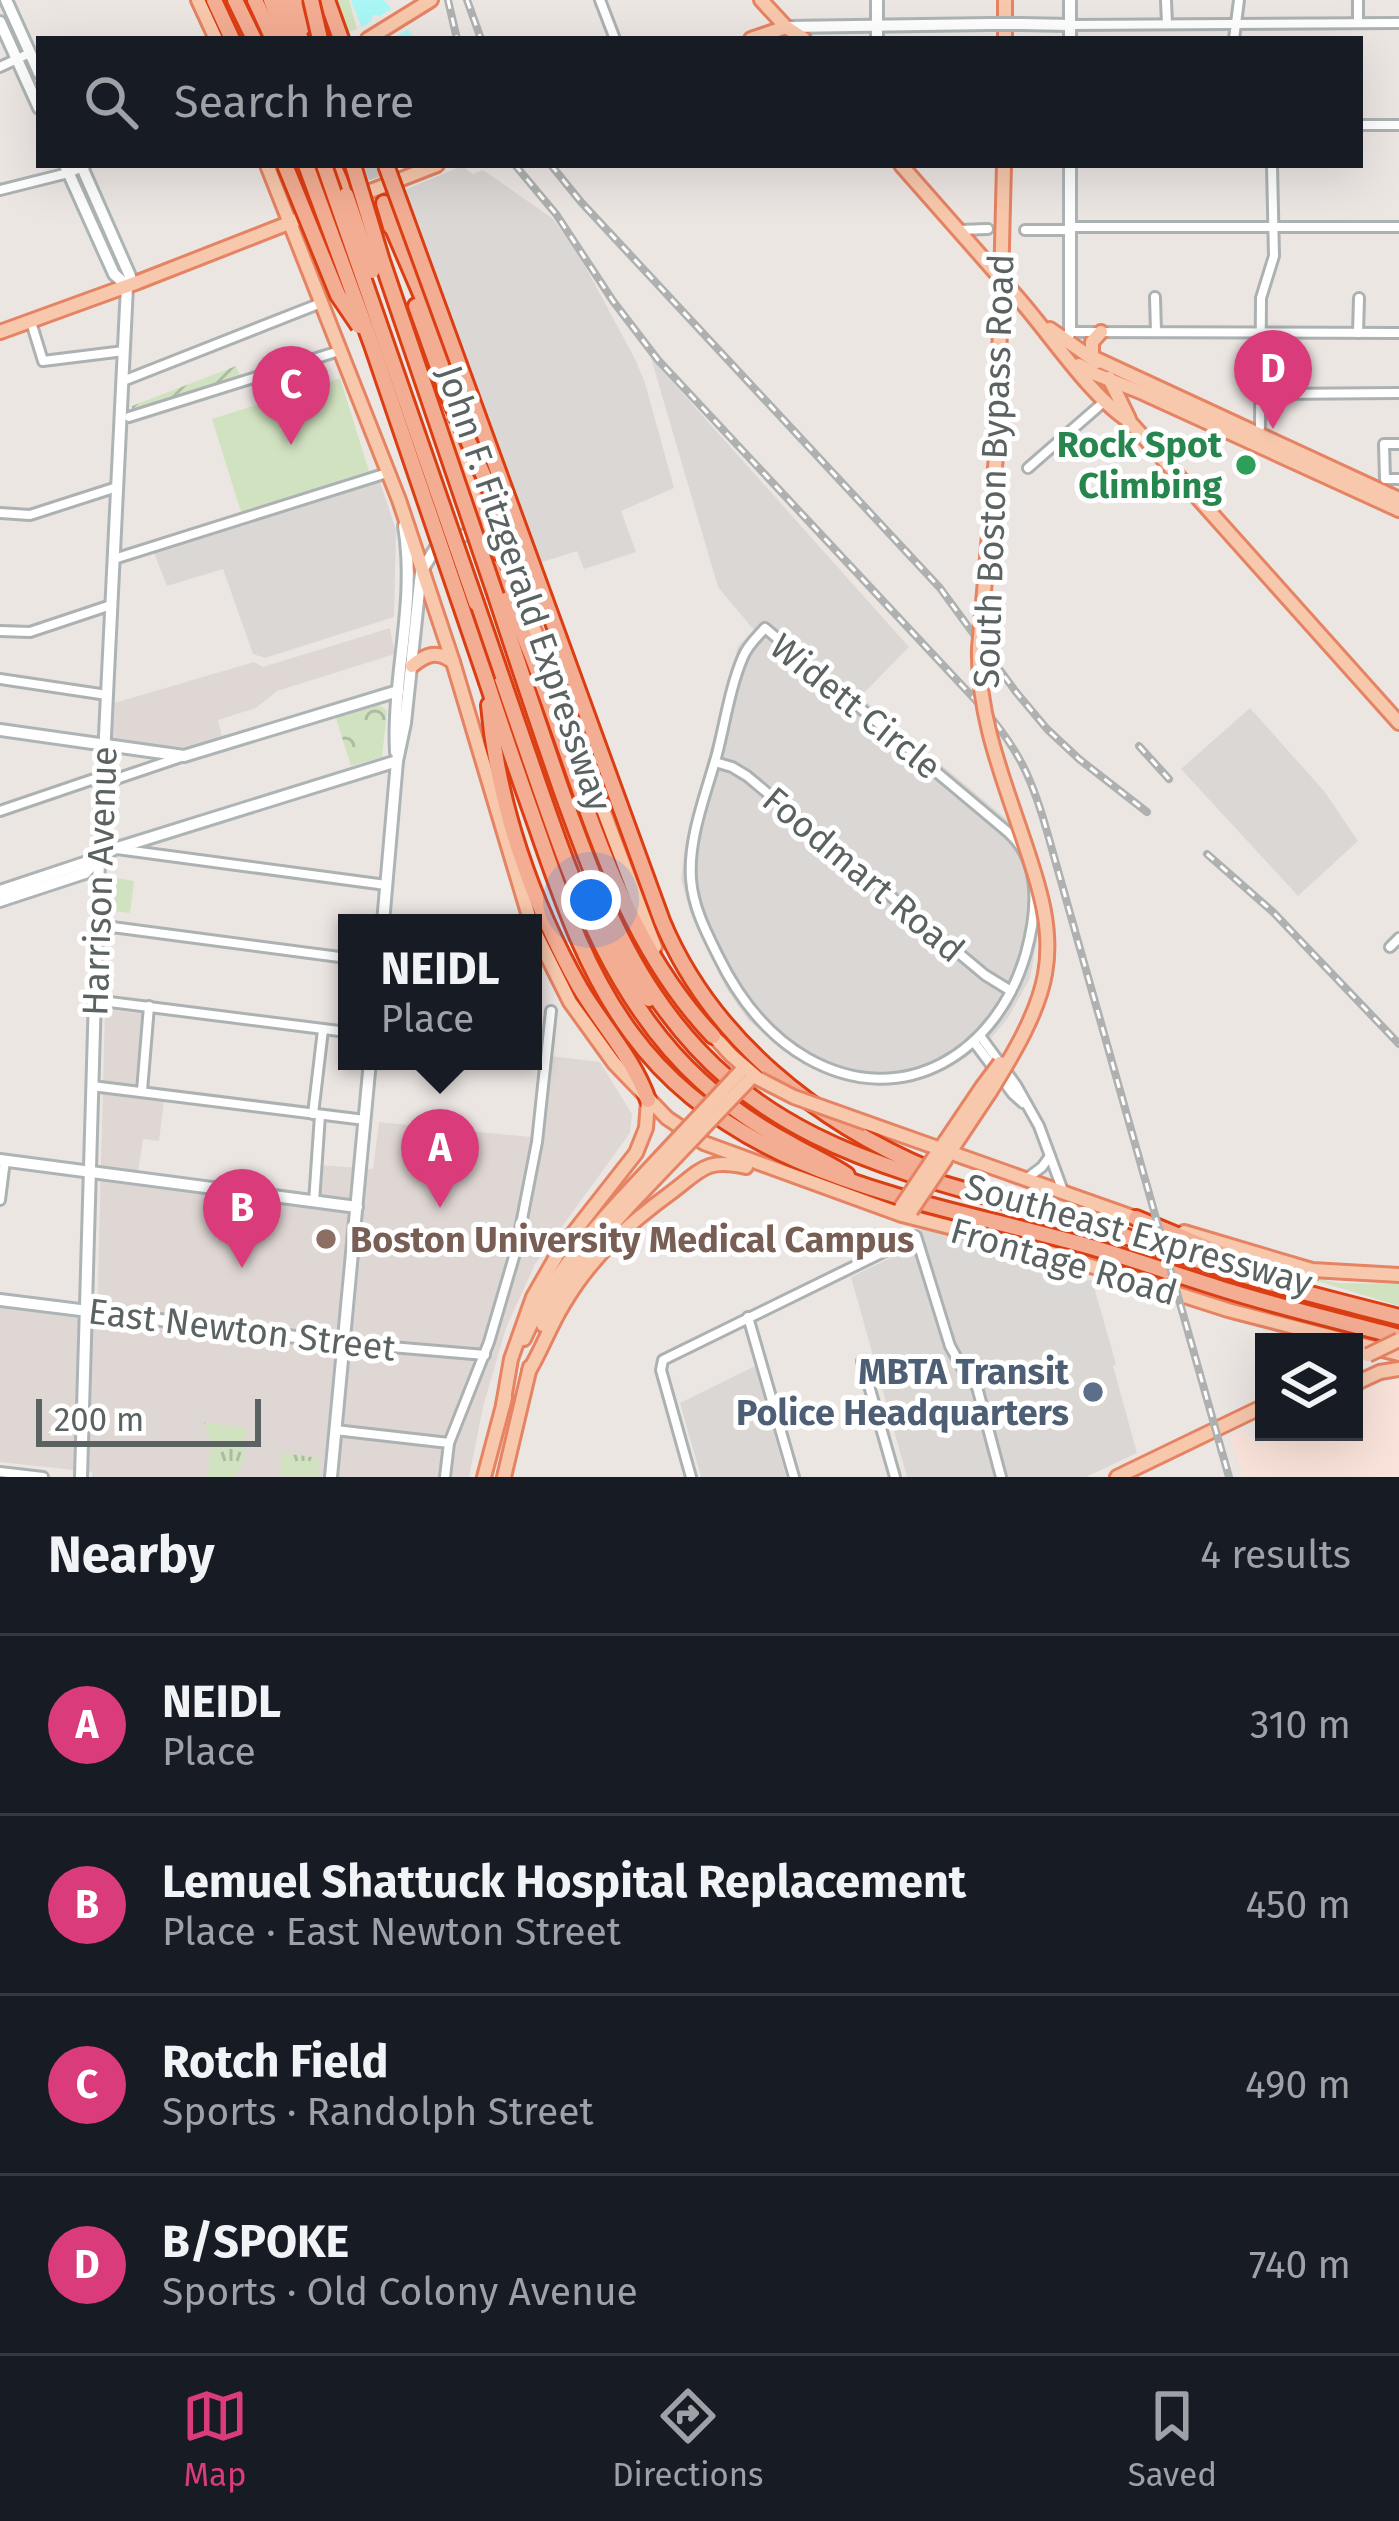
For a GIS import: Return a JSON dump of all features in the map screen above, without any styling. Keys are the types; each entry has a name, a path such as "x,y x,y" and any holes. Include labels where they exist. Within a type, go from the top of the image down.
{"highway":[{"path":"214,0 231,36"},
{"path":"239,0 254,36"},
{"path":"262,0 273,36"},
{"path":"262,0 284,36"},
{"path":"288,0 302,36"},
{"path":"313,0 319,36"},
{"path":"326,0 340,36"},
{"path":"287,168 338,295 372,345"},
{"name":"John F. Fitzgerald Expressway","path":"307,168 573,927 602,987 631,1033 675,1083 728,1125 788,1157 863,1186"},
{"path":"325,168 490,598 535,665 623,898 663,975 713,1036"},
{"path":"338,168 355,195 490,598 580,899 603,949 640,1012 677,1058 713,1092 863,1186"},
{"name":"John F. Fitzgerald Expressway","path":"351,168 355,195 478,544 490,598 605,906 643,978 682,1033 736,1088 772,1114 884,1166 975,1193"},
{"path":"387,168 662,922 686,970 716,1014 753,1054 838,1123 975,1193"},
{"path":"384,203 451,403 528,573 545,600"},
{"path":"391,224 427,308 480,457 487,489 485,519"},
{"path":"487,682 491,733 534,892 574,978 637,1074 648,1100"},
{"name":"Southeast Expressway","path":"863,1186 1088,1246 1270,1304 1399,1338"},
{"name":"Southeast Expressway","path":"975,1193 1399,1317"},
{"path":"1136,1218 1272,1272 1316,1295"}],"main road":[{"path":"6,0 36,66"},
{"path":"198,0 215,36"},
{"path":"373,36 431,0"},
{"path":"761,0 787,33 877,25 992,24 1070,32 1070,0"},
{"path":"877,0 877,36"},
{"path":"1005,0 1005,36"},
{"path":"0,22 36,101"},
{"name":"Harrison Avenue","path":"80,1477 99,858 129,270 84,168"},
{"name":"Frontage Road","path":"268,168 421,562 528,914"},
{"path":"0,332 429,168"},
{"path":"905,168 1040,323 1092,357 1399,511"},
{"name":"South Boston Bypass Road","path":"904,1212 1013,1049 1046,972 1048,939 1042,899 981,692 979,648 998,445 1004,168"},
{"path":"1070,168 1064,339 1086,370 1399,499"},
{"path":"66,169 114,274 127,286"},
{"name":"Frontage Road","path":"355,195 409,348 543,650 648,933 713,1036 749,1074 802,1100 943,1154 1136,1218 1330,1273 1399,1275"},
{"path":"308,267 325,244 340,237 364,240 377,252"},
{"path":"1102,332 1092,342 1092,357 1110,380 1112,397"},
{"path":"1064,339 1129,421 1399,723"},
{"path":"384,914 409,572 399,500"},
{"path":"397,761 404,734 421,562 485,519"},
{"path":"412,665 432,654 454,662"},
{"path":"0,730 184,756 398,691"},
{"path":"0,891 116,849 397,761"},
{"path":"0,901 85,873 99,858"},
{"name":"Frontage Road","path":"542,948 578,1015 614,1063 672,1123 704,1143 904,1212 1318,1333"},
{"path":"331,1477 369,1070"},
{"path":"502,1405 525,1337 573,1253 749,1074"},
{"path":"484,1477 511,1358 533,1297 560,1250 636,1153 646,1128 648,1100"},
{"path":"3,1160 357,1207"},
{"path":"529,1371 561,1308 596,1257 634,1219 705,1167 722,1162 798,1177"},
{"path":"504,1477 546,1318 567,1279 626,1201"},
{"name":"East Newton Street","path":"0,1300 344,1343"},
{"path":"1363,1358 1399,1338"},
{"name":"Frontage Road","path":"1363,1345 1399,1354"},
{"path":"1363,1380 1399,1369"},
{"path":"1117,1477 1255,1413"}],"street":[{"path":"600,0 614,36"},
{"path":"1166,0 1167,24"},
{"path":"1234,36 1239,0"},
{"path":"1358,0 1358,22"},
{"path":"1070,32 1167,24 1399,22"},
{"path":"0,67 30,53"},
{"path":"1363,124 1399,124"},
{"path":"1256,440 1262,290 1274,261 1272,168"},
{"path":"0,190 66,169"},
{"path":"1025,230 1399,227"},
{"path":"958,230 988,229"},
{"path":"1155,296 1156,332"},
{"path":"1358,333 1359,298"},
{"path":"123,381 321,302"},
{"path":"31,322 43,361 124,351"},
{"path":"1064,339 1102,332 1399,332"},
{"path":"129,417 339,347"},
{"path":"1260,394 1399,393"},
{"path":"1028,468 1112,397"},
{"path":"1399,444 1384,444 1385,478 1399,478"},
{"path":"114,559 388,472"},
{"path":"0,513 30,514 117,488"},
{"path":"0,631 30,632 111,605"},
{"name":"Widett Circle","path":"765,628 1022,845 1033,877 1033,914 1025,956 1011,991 997,1017 977,1039 947,1061 884,1078 825,1066 801,1054 755,1014 727,975 706,932 692,885 692,854 742,659 765,628"},
{"path":"0,679 107,695"},
{"path":"0,811 104,776 116,779 184,756"},
{"name":"Foodmart Road","path":"715,762 742,772 985,975 1011,991"},
{"path":"116,849 386,885"},
{"path":"97,925 338,957"},
{"path":"1390,947 1399,938"},
{"path":"94,1000 338,1031"},
{"path":"142,1091 148,1006"},
{"path":"446,1477 449,1443 508,1283 529,1192 551,1011"},
{"path":"314,1202 323,1030"},
{"path":"977,1039 1016,1085 1040,1126 1064,1193"},
{"path":"91,1086 364,1120"},
{"path":"1025,1179 1051,1155"},
{"path":"0,1200 3,1160"},
{"path":"679,1477 691,1476 661,1370 666,1357 916,1236 950,1346 977,1387 1001,1477"},
{"path":"748,1317 794,1477"},
{"name":"East Newton Street","path":"344,1343 485,1354"},
{"path":"862,1361 895,1477"},
{"path":"335,1430 449,1443"},
{"path":"0,1472 44,1477"}],"shaded area":[{"path":"457,168 473,174 483,170 552,218 578,253 645,383 674,488 621,511 636,552 584,569 577,551 536,564 400,192"},
{"path":"651,358 909,647 860,697 1034,842 1040,860 1040,922 1030,978 992,1037 935,1073 887,1085 860,1084 803,1063 748,1020 726,988 691,915 681,879 685,846 738,646 754,630 718,587"},
{"path":"380,482 396,530 394,617 265,658 253,654 223,569 167,586 154,553"},
{"path":"390,628 395,654 277,691 256,708 218,720 223,741 191,750 109,741 111,704 254,662 263,667"},
{"path":"1250,708 1324,791 1358,841 1298,896 1181,769"},
{"name":"Boston University Medical Campus","path":"105,1009 146,1014 135,1096 164,1100 159,1141 143,1139 138,1172 315,1196 318,1165 373,1169 379,1122 531,1137 542,1055 600,1062 632,1114 630,1133 535,1264 506,1328 469,1477 92,1477 92,1472 0,1462 0,1306 97,1317"},
{"path":"919,1225 1066,1260 1075,1267 1080,1281 1092,1280 1137,1453 1086,1477 907,1477 851,1277 925,1241"},
{"path":"755,1366 786,1477 701,1477 680,1403"},
{"path":"1399,1380 1399,1477 1243,1477 1230,1436 1246,1432 1257,1445 1265,1441 1363,1441 1363,1392"}],"green space":[{"path":"266,0 349,0 357,29 337,36 284,36"},
{"path":"236,366 241,378 132,415 132,406"},
{"path":"340,378 369,471 241,512 212,419"},
{"path":"378,705 387,710 382,757 351,766 336,718"},
{"path":"117,878 134,881 130,913 113,911"},
{"path":"1288,1272 1338,1283 1399,1284 1399,1306"},
{"path":"204,1422 247,1429 242,1469 236,1477 207,1477 212,1444"},
{"path":"282,1453 320,1458 317,1477 279,1475"}],"water":[{"path":"351,0 384,0 414,36 365,36"}],"pier":[{"path":"396,6 413,26 397,36 361,36 359,29 373,15"}],"tunnel":[{"path":"372,168 382,198"}],"railway":[{"path":"448,0 456,36"},
{"path":"467,0 480,36"},
{"path":"518,168 556,214 658,360 983,708 1022,764 1046,828 1229,1477"},
{"path":"553,168 940,588 1047,729 1147,812"},
{"path":"1139,746 1169,779"},
{"path":"1207,854 1273,912 1399,1044"}],"place":[{"name":"B/SPOKE","path":"1273,429"},
{"name":"Rotch Field","path":"291,445"},
{"name":"Rock Spot Climbing","path":"1246,465"},
{"name":"NEIDL","path":"440,1208"},
{"name":"Boston University Medical Campus","path":"326,1239"},
{"name":"Lemuel Shattuck Hospital Replacement","path":"242,1268"},
{"name":"MBTA Transit Police Headquarters","path":"1093,1392"}]}
